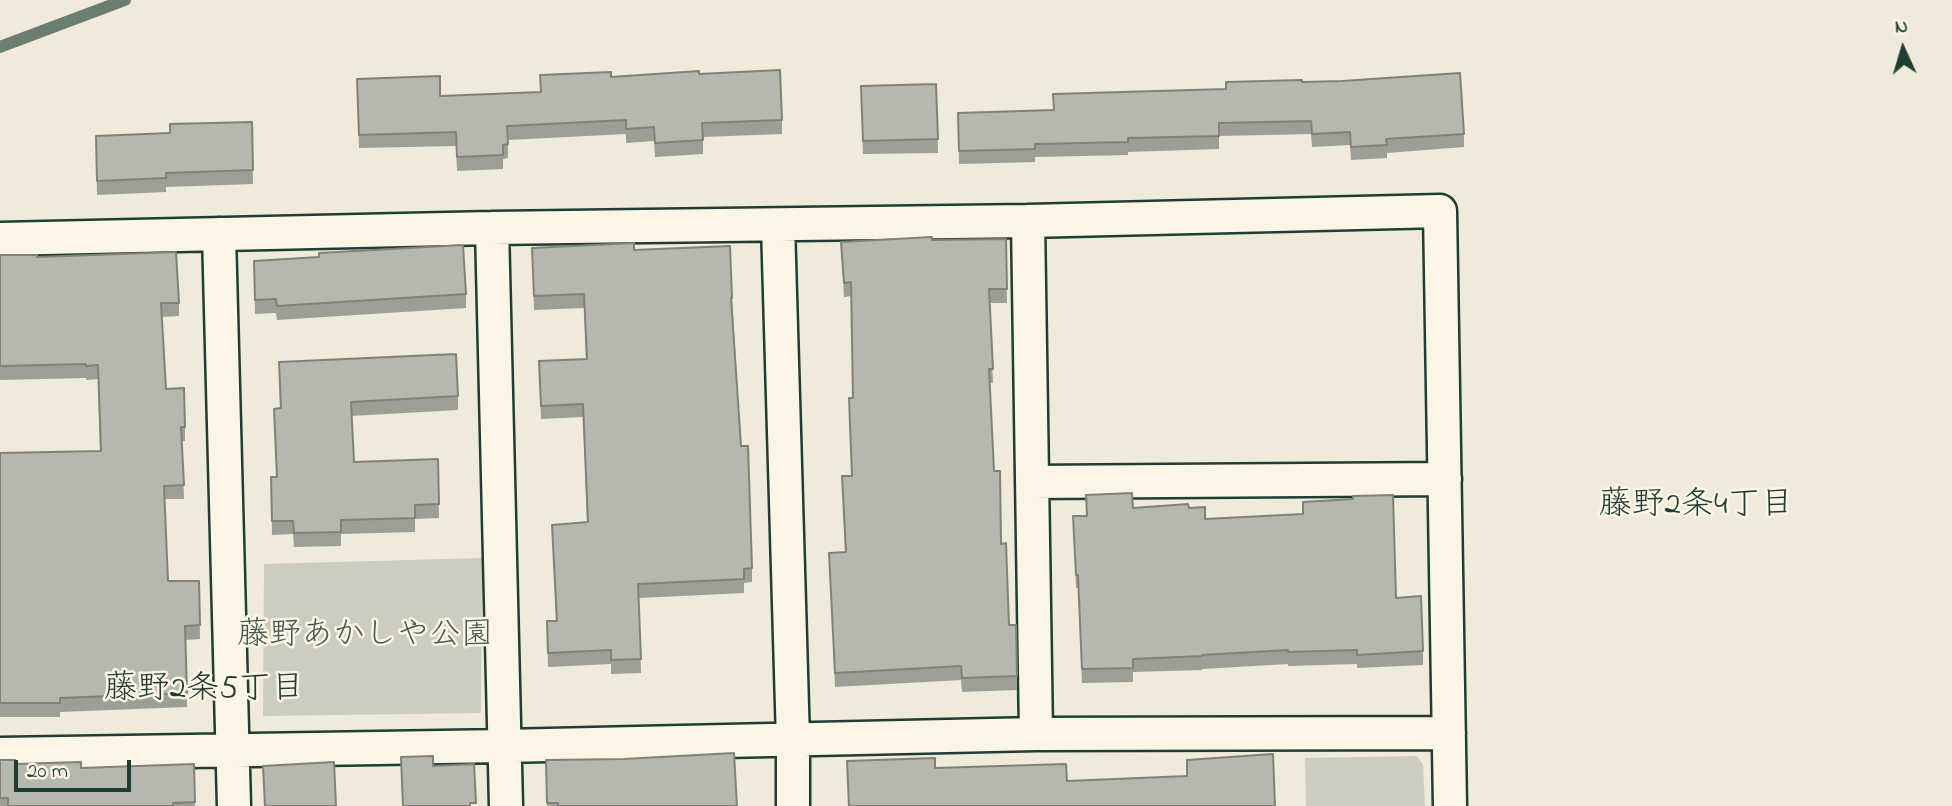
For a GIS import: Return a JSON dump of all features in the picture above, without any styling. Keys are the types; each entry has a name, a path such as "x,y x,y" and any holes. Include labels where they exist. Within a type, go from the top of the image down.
{"street":[{"path":"0,239 1440,211 1450,806"},
{"path":"1028,221 1036,734"},
{"path":"778,225 793,806"},
{"path":"492,228 506,806"},
{"path":"219,234 233,806"},
{"path":"1032,482 1445,480"},
{"path":"0,754 504,747 1036,734 1449,733"}],"green space":[{"name":"藤野あかしや公園","path":"482,558 481,713 263,716 264,564"},
{"path":"1417,756 1423,765 1425,806 1306,806 1305,758"}],"building":[{"path":"780,70 782,120 702,123 703,140 655,143 654,127 626,129 626,120 507,126 508,144 503,145 503,155 457,157 456,132 359,135 357,79 440,76 440,96 541,92 540,75 611,72 611,77 699,71 699,74"},
{"path":"1460,73 1464,134 1386,139 1387,145 1351,147 1350,132 1312,134 1311,121 1219,123 1219,136 1128,138 1128,142 1035,144 1035,149 959,151 958,113 1054,110 1053,94 1226,89 1226,82 1342,81"},
{"path":"936,84 938,139 863,141 861,86"},
{"path":"252,122 253,170 166,173 166,178 97,181 96,136 170,133 170,124"},
{"path":"932,237 932,240 1006,239 1007,289 989,289 993,369 989,369 994,471 1000,471 1001,544 1006,543 1009,625 1016,625 1017,676 962,678 961,666 835,673 829,553 846,552 842,476 852,476 849,398 853,398 851,282 844,283 841,242"},
{"path":"634,243 634,250 730,246 741,446 748,446 752,568 744,569 744,579 638,584 641,659 611,660 611,650 548,653 547,621 557,621 552,525 588,522 583,404 541,406 539,361 587,359 584,294 534,296 532,248"},
{"path":"463,245 466,294 277,306 276,299 255,300 254,261 319,257 319,253"},
{"path":"176,252 179,303 161,303 166,389 184,388 185,427 181,427 184,485 164,486 168,581 199,581 200,625 185,626 187,693 60,698 60,703 0,703 0,453 101,451 98,365 0,366 0,255 37,257"},
{"path":"456,354 458,396 351,402 354,462 438,459 439,504 415,505 415,518 341,520 341,532 294,533 293,521 272,521 271,477 277,477 274,409 281,408 279,362"},
{"path":"1132,493 1133,508 1188,504 1189,508 1205,507 1205,519 1303,514 1303,502 1353,499 1353,496 1393,495 1396,598 1421,596 1423,651 1357,655 1357,650 1288,650 1133,659 1133,668 1082,669 1073,516 1087,516 1086,495"},
{"path":"734,753 737,806 558,806 558,803 547,803 546,760"},
{"path":"1273,754 1275,806 849,806 847,761 935,758 935,768 1066,764 1067,781 1187,776 1187,760"},
{"path":"433,756 433,766 474,764 476,803 470,803 470,806 403,806 401,757"},
{"path":"0,760 15,760 15,764 81,762 81,768 194,764 195,802 173,803 173,806 8,806 8,798 0,798"},
{"path":"334,762 336,806 265,806 263,766"}],"waterway":[{"path":"0,47 125,0"}],"district":[{"name":"藤野2条4丁目","path":"1696,508"},
{"name":"藤野2条5丁目","path":"204,692"}]}
